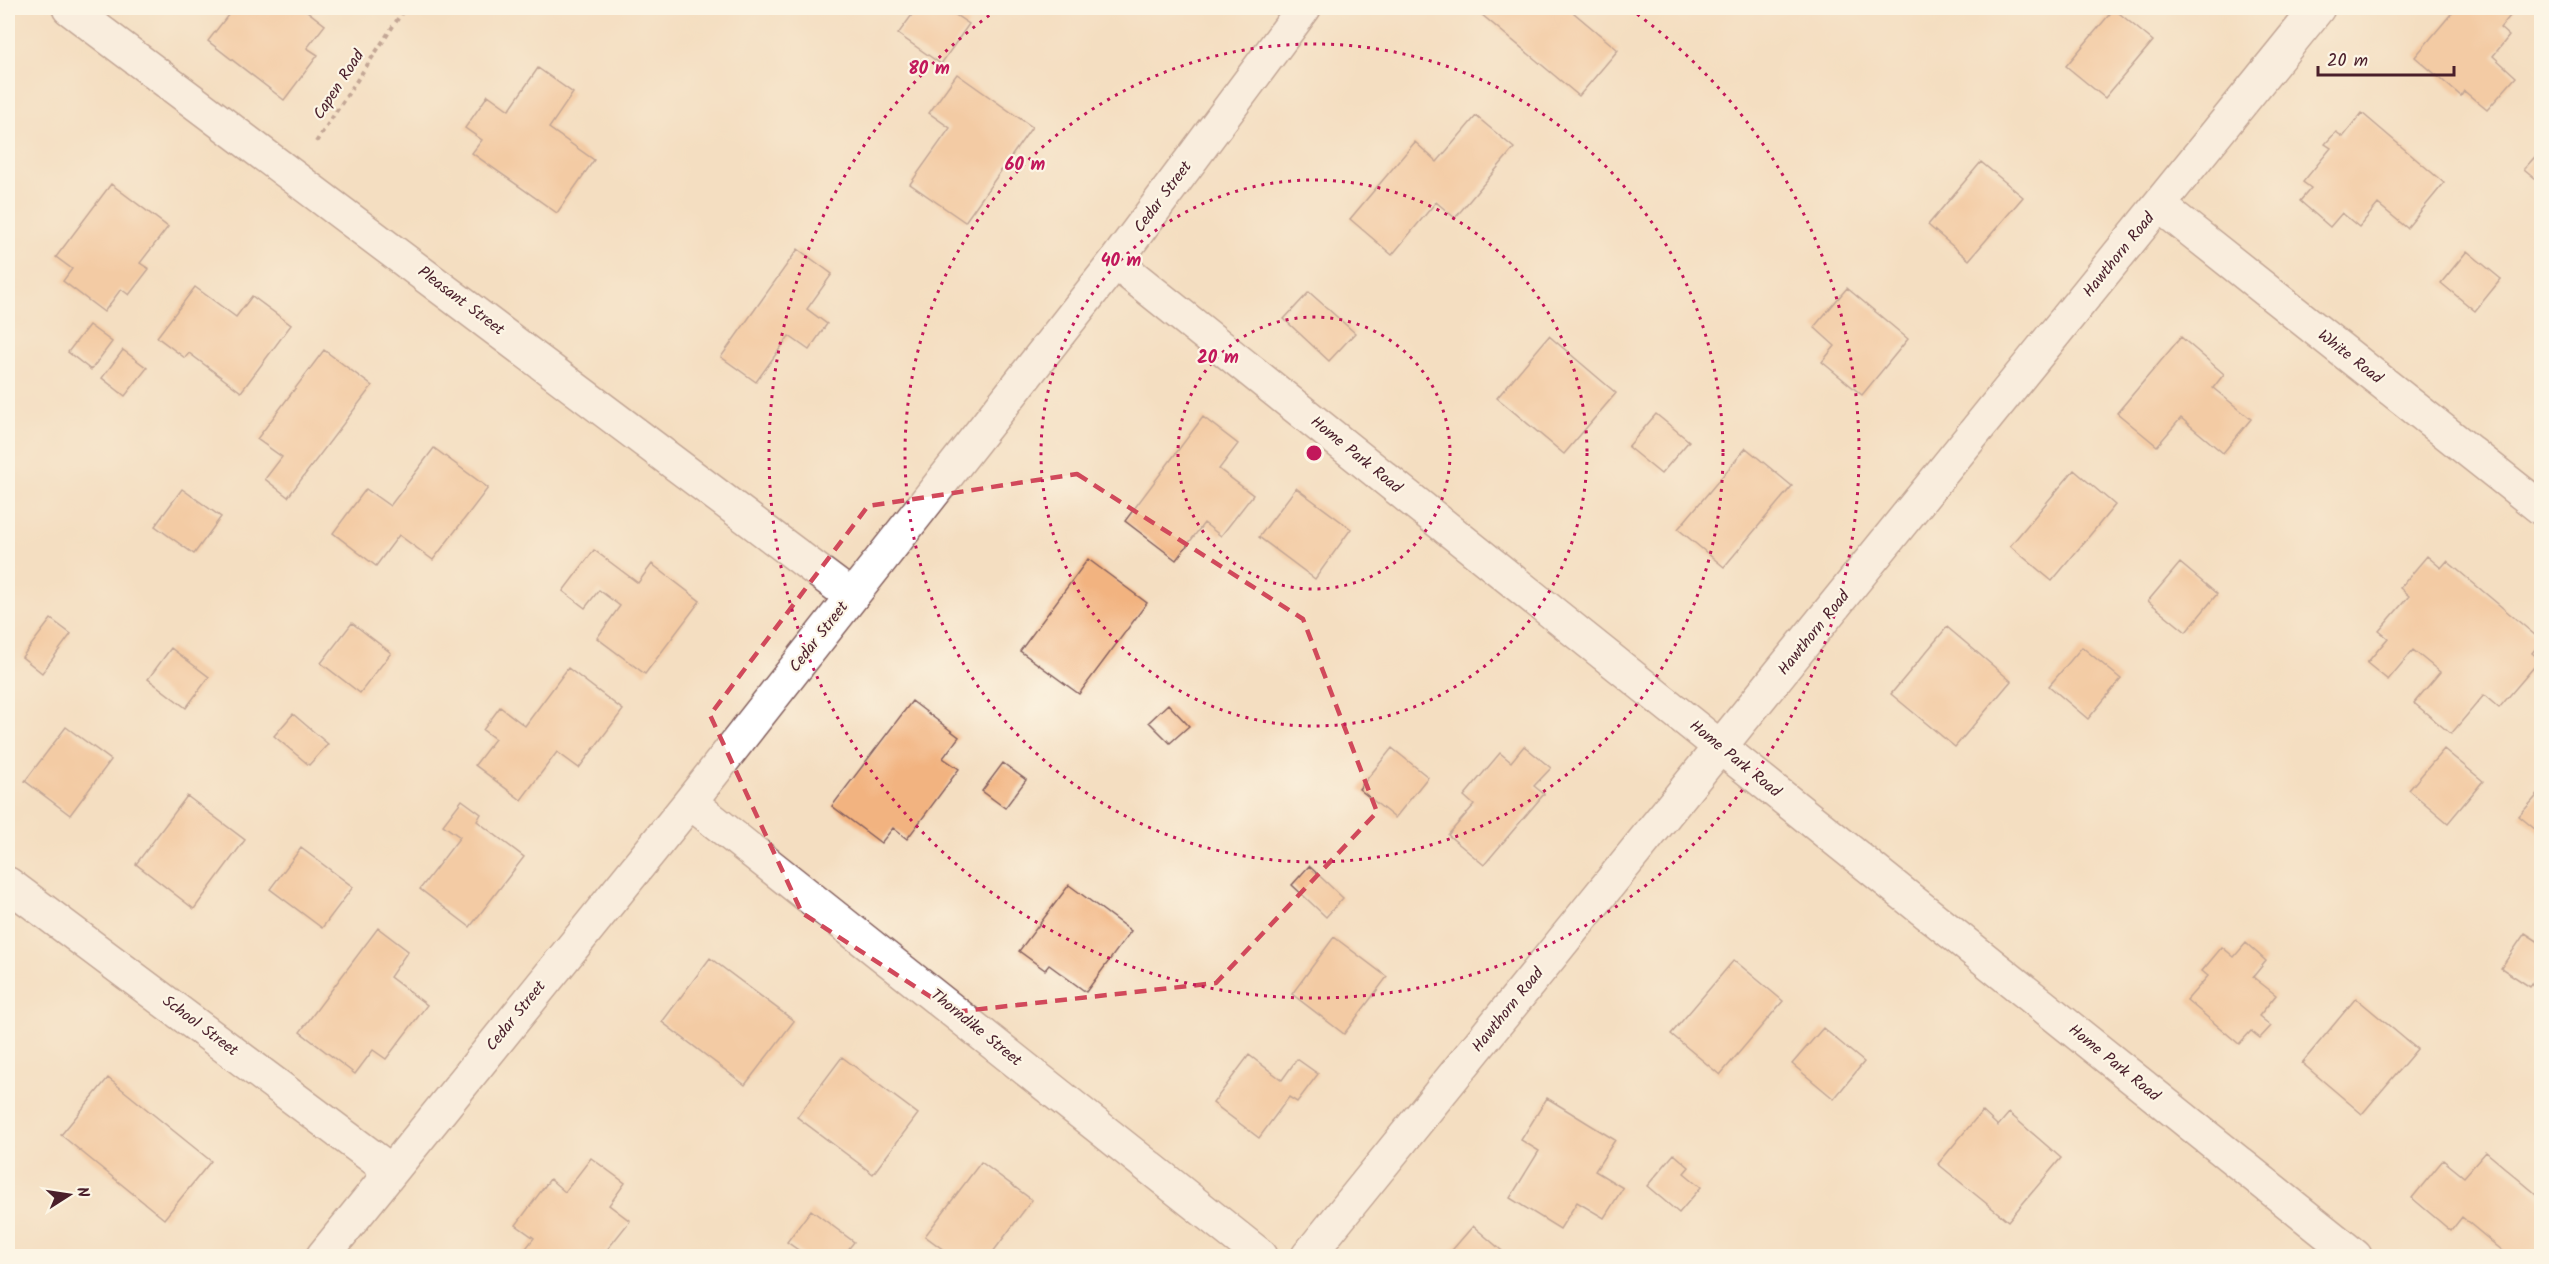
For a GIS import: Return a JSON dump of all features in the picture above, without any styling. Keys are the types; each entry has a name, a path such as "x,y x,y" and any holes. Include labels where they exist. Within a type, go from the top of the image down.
{"street":[{"name":"Pleasant Street","path":"69,8 851,596"},
{"name":"Cedar Street","path":"322,1257 690,802 1115,262 1304,8"},
{"name":"Hawthorn Road","path":"1308,1257 2318,8"},
{"name":"White Road","path":"2159,205 2541,509"},
{"name":"Home Park Road","path":"1115,262 2355,1257"},
{"name":"Thorndike Street","path":"690,802 1261,1257"},
{"name":"School Street","path":"8,884 327,1120 391,1171"}],"path":[{"name":"Capen Road","path":"292,174 405,8"}],"highlighted area":[{"path":"1077,474 1303,619 1377,812 1216,983 954,1012 802,913 710,715 868,506"}],"building":[{"path":"221,8 303,8 325,25 307,48 318,55 284,100 208,41 229,14"},
{"path":"917,8 945,8 969,24 941,64 898,34"},
{"path":"1487,8 1568,8 1618,50 1579,96 1481,14"},
{"path":"2456,8 2467,8 2471,11 2474,8 2513,8 2515,10 2500,28 2509,36 2493,56 2516,77 2487,110 2464,91 2461,96 2415,57"},
{"path":"2114,9 2153,41 2105,98 2066,66"},
{"path":"538,68 573,93 549,128 594,160 557,213 472,153 482,140 465,128 488,95 509,110"},
{"path":"957,74 1032,127 965,222 910,184 950,128 929,113"},
{"path":"2362,113 2444,183 2407,228 2378,204 2359,227 2342,213 2330,227 2300,201 2311,188 2303,182 2331,148 2325,144 2336,132 2343,137"},
{"path":"1476,116 1514,148 1455,218 1436,202 1392,255 1350,219 1415,142 1437,162"},
{"path":"2542,149 2542,184 2524,169"},
{"path":"1981,162 2023,197 1969,260 1928,225"},
{"path":"111,184 168,227 140,263 149,269 129,295 121,289 104,312 63,281 72,269 56,257"},
{"path":"798,249 832,274 807,309 827,324 809,350 789,336 756,382 721,357"},
{"path":"2467,251 2501,279 2475,311 2441,283"},
{"path":"195,287 236,317 252,296 291,325 241,392 189,353 185,358 157,337"},
{"path":"1847,288 1908,339 1862,395 1822,362 1835,346 1814,327"},
{"path":"1309,292 1355,333 1329,361 1284,319"},
{"path":"89,325 112,342 91,370 68,352"},
{"path":"1549,336 1616,393 1564,454 1497,398"},
{"path":"2181,337 2224,374 2213,388 2251,419 2223,453 2181,418 2157,446 2117,413"},
{"path":"123,350 147,368 125,396 102,378"},
{"path":"324,350 372,386 288,497 265,479 282,457 257,439"},
{"path":"1656,414 1689,441 1661,474 1628,447"},
{"path":"1203,417 1238,444 1219,469 1253,495 1221,536 1204,523 1176,560 1125,521"},
{"path":"434,448 488,488 433,560 399,535 376,566 333,533 366,489 390,506"},
{"path":"1746,448 1792,486 1724,567 1678,529"},
{"path":"2074,470 2115,505 2052,581 2010,546"},
{"path":"1296,488 1351,529 1315,579 1259,537"},
{"path":"182,489 221,517 194,554 155,526"},
{"path":"594,550 638,583 652,564 700,601 645,674 597,638 620,606 599,590 585,608 563,591"},
{"path":"2427,556 2441,568 2447,561 2542,641 2532,653 2540,660 2499,708 2484,695 2451,734 2414,703 2440,672 2413,650 2388,680 2367,663 2388,638 2379,631 2409,596 2400,588"},
{"path":"1088,559 1147,603 1079,694 1020,651"},
{"path":"2180,563 2217,594 2186,632 2148,601"},
{"path":"51,619 71,634 42,673 22,657"},
{"path":"352,623 391,653 360,693 321,663"},
{"path":"1947,627 2011,681 1955,747 1891,694"},
{"path":"2082,647 2121,679 2088,719 2049,686"},
{"path":"171,648 209,677 186,708 148,679"},
{"path":"568,668 623,710 579,768 557,752 521,800 475,765 495,739 483,730 500,707 525,726"},
{"path":"912,701 959,737 943,758 959,769 907,839 893,828 881,843 832,806"},
{"path":"1168,704 1189,726 1170,743 1149,722"},
{"path":"293,714 328,744 309,765 274,736"},
{"path":"66,727 111,760 70,815 25,781"},
{"path":"1524,746 1551,768 1534,786 1544,794 1484,865 1448,835 1474,805 1464,796 1500,753 1511,762"},
{"path":"1392,748 1428,777 1395,818 1359,789"},
{"path":"2444,749 2483,781 2448,823 2409,790"},
{"path":"1003,763 1026,780 1005,808 982,791"},
{"path":"2542,790 2542,835 2519,816"},
{"path":"187,796 245,840 194,909 136,864"},
{"path":"462,800 481,814 477,821 524,857 470,927 420,889 460,837 443,825"},
{"path":"301,848 353,887 322,928 270,889"},
{"path":"1309,866 1343,898 1326,917 1292,885"},
{"path":"1069,885 1131,931 1086,992 1049,965 1045,970 1019,951"},
{"path":"378,928 408,951 390,977 427,1005 386,1059 373,1050 355,1074 300,1032"},
{"path":"2525,933 2542,944 2542,970 2530,987 2501,968"},
{"path":"1334,937 1387,977 1344,1034 1292,994"},
{"path":"2246,943 2266,961 2253,977 2276,995 2259,1016 2271,1026 2260,1038 2251,1031 2239,1044 2187,1000 2208,976 2202,971 2222,947 2234,957"},
{"path":"710,958 794,1021 745,1085 662,1022"},
{"path":"1734,960 1783,1001 1720,1075 1671,1034"},
{"path":"2356,998 2417,1049 2362,1114 2302,1063"},
{"path":"1823,1028 1864,1062 1834,1099 1792,1064"},
{"path":"1249,1055 1282,1080 1297,1059 1318,1074 1297,1102 1289,1097 1259,1138 1213,1103"},
{"path":"842,1057 918,1114 873,1174 797,1117"},
{"path":"108,1078 211,1161 164,1219 61,1135"},
{"path":"1547,1098 1615,1140 1595,1171 1623,1188 1604,1218 1577,1202 1560,1229 1510,1198 1539,1151 1521,1140"},
{"path":"1982,1111 1998,1126 2009,1113 2061,1158 2008,1221 1938,1164"},
{"path":"2486,1152 2542,1199 2542,1256 2509,1256 2462,1217 2451,1231 2412,1198 2443,1160 2464,1177"},
{"path":"1674,1154 1689,1167 1684,1173 1701,1187 1679,1213 1647,1186"},
{"path":"591,1158 625,1183 609,1205 630,1221 602,1256 520,1256 534,1238 516,1225 550,1179 565,1192"},
{"path":"981,1162 1032,1200 990,1256 952,1256 925,1236"},
{"path":"811,1210 854,1242 843,1256 807,1256 787,1242"},
{"path":"1473,1226 1508,1256 1447,1256"}]}
